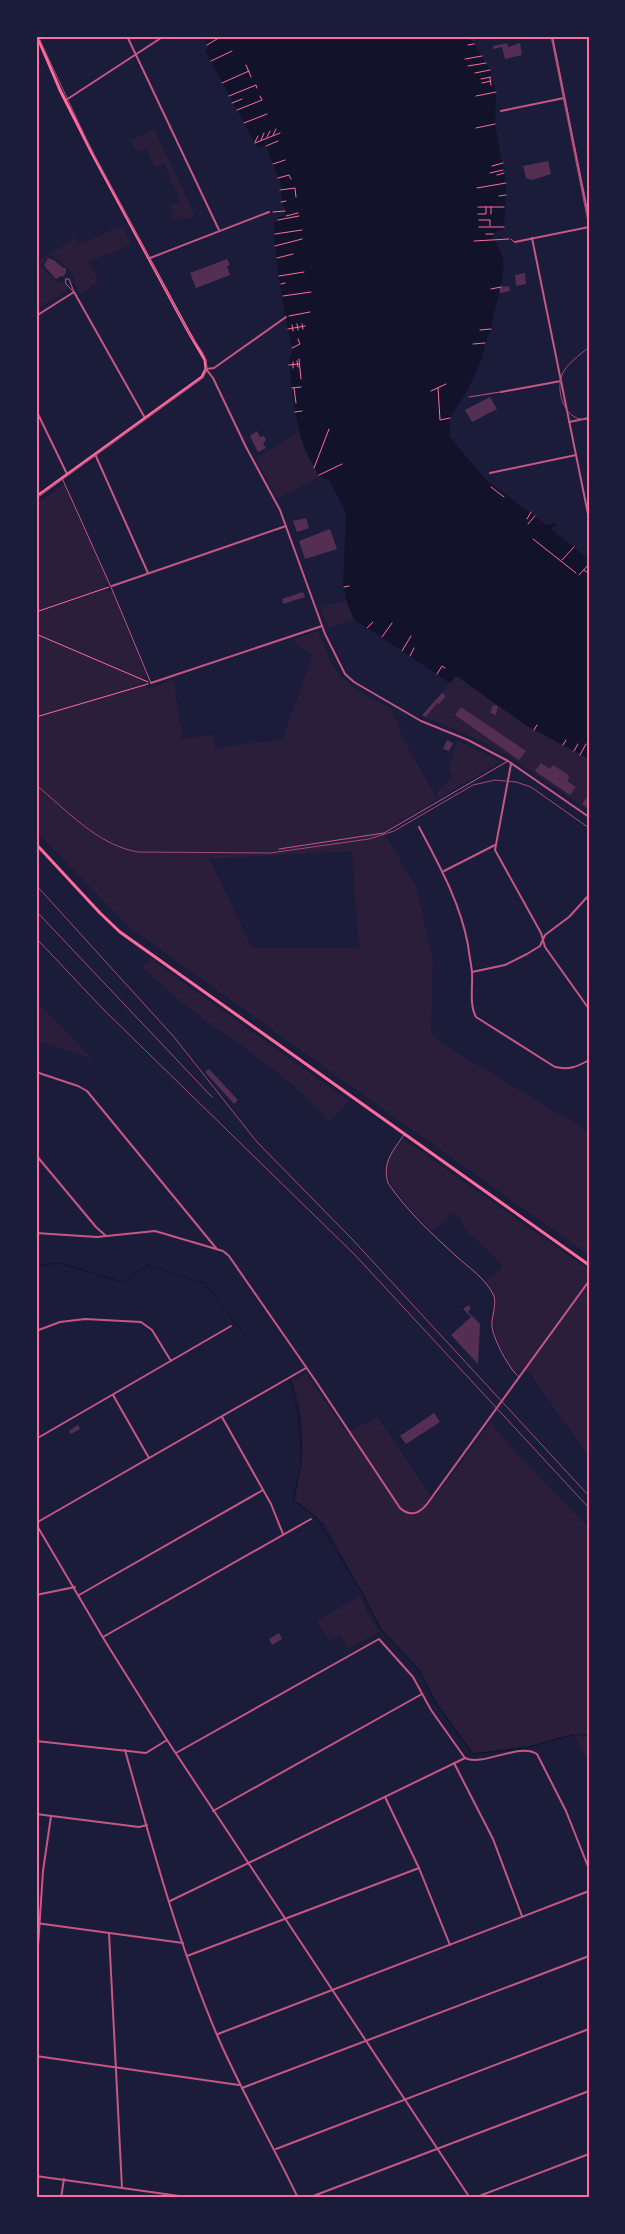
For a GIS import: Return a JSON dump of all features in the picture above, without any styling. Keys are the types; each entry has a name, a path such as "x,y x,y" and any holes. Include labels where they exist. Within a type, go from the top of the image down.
{"main road":[{"path":"36,497 202,377 206,369 205,360 148,258 66,100 37,36"},
{"path":"36,844 100,914 120,932 589,1265"}],"street":[{"path":"127,36 220,230"},
{"path":"66,100 164,36"},
{"path":"552,36 589,220"},
{"path":"500,111 564,98"},
{"path":"148,258 269,212"},
{"path":"515,242 589,227"},
{"path":"532,238 589,519"},
{"path":"36,316 74,292 145,418"},
{"path":"286,317 216,366 206,369 272,494 286,526 322,626 345,674 368,691 421,721 468,740 508,761 589,817"},
{"path":"501,392 561,381"},
{"path":"36,410 67,474"},
{"path":"569,422 589,418"},
{"path":"94,454 149,574"},
{"path":"490,473 576,455"},
{"path":"112,586 286,526"},
{"path":"151,683 322,626"},
{"path":"511,764 495,850 545,947 589,1009"},
{"path":"419,827 443,871 463,922 472,972 473,1011 476,1017 555,1067 565,1070 589,1060"},
{"path":"443,871 495,845"},
{"path":"472,972 517,960 540,946 545,936 569,917 589,895"},
{"path":"36,1072 78,1086 87,1091 216,1248"},
{"path":"36,1155 96,1227 107,1237"},
{"path":"36,1233 107,1237 155,1231 216,1248 229,1256 400,1508 412,1514 418,1513 428,1504 589,1281"},
{"path":"36,1331 60,1322 85,1318 141,1322 152,1330 171,1361"},
{"path":"36,1439 231,1326"},
{"path":"306,1368 36,1524 80,1596 102,1637 167,1740 470,2198"},
{"path":"113,1396 149,1458"},
{"path":"222,1417 263,1490 283,1534"},
{"path":"80,1596 263,1490"},
{"path":"102,1637 312,1519"},
{"path":"36,1595 75,1588"},
{"path":"176,1753 379,1639 413,1677 430,1710 465,1758"},
{"path":"213,1811 422,1694"},
{"path":"36,1741 146,1753 167,1740"},
{"path":"125,1750 187,1956 217,2035 240,2085 275,2149 298,2198"},
{"path":"170,1901 465,1758 474,1760 504,1754 532,1752 537,1754 566,1811 589,1869"},
{"path":"454,1763 493,1839 522,1917"},
{"path":"385,1797 419,1868 450,1945"},
{"path":"36,1814 139,1827 147,1825"},
{"path":"36,1977 38,1923 51,1816"},
{"path":"187,1956 419,1868"},
{"path":"217,2035 589,1891"},
{"path":"38,1923 183,1943"},
{"path":"109,1933 122,2188"},
{"path":"242,2088 366,2040 383,2036 589,1956"},
{"path":"275,2149 589,2029"},
{"path":"36,2056 240,2085"},
{"path":"308,2198 589,2091"},
{"path":"474,2198 589,2154"},
{"path":"36,2176 194,2198"},
{"path":"62,2198 64,2179"}],"lane":[{"path":"510,239 515,242"},
{"path":"69,279 74,292 65,283 66,280 69,279"},
{"path":"469,397 501,392"},
{"path":"62,478 112,586 151,683"},
{"path":"279,850 384,833 413,818 508,761"},
{"path":"404,1135 388,1160 386,1172 388,1183 440,1241 491,1290 495,1299 493,1311 494,1332 509,1367 519,1378"}],"path":[{"path":"207,45 222,36"},
{"path":"209,40 210,44"},
{"path":"468,45 474,44"},
{"path":"211,61 232,51"},
{"path":"465,59 482,56"},
{"path":"468,66 486,62"},
{"path":"246,65 251,77"},
{"path":"475,73 490,70"},
{"path":"222,82 249,72"},
{"path":"481,79 491,77 491,84"},
{"path":"482,83 491,81"},
{"path":"229,96 256,85 257,88"},
{"path":"476,96 496,92"},
{"path":"236,110 262,100 260,96"},
{"path":"232,103 242,99"},
{"path":"244,124 267,114"},
{"path":"476,128 495,124"},
{"path":"273,136 276,128"},
{"path":"267,138 270,131"},
{"path":"258,136 255,143 280,133"},
{"path":"261,140 264,134"},
{"path":"266,146 278,141"},
{"path":"273,164 285,160"},
{"path":"492,166 503,163"},
{"path":"490,173 503,170"},
{"path":"497,175 504,173"},
{"path":"278,178 289,175 291,179"},
{"path":"477,188 506,183"},
{"path":"280,190 295,188 296,197"},
{"path":"499,196 506,195"},
{"path":"281,202 286,201"},
{"path":"478,207 504,206"},
{"path":"478,214 486,214 486,207"},
{"path":"491,207 491,214"},
{"path":"269,212 285,211"},
{"path":"286,216 298,213"},
{"path":"278,220 299,216"},
{"path":"479,220 490,220 490,227"},
{"path":"479,227 504,227"},
{"path":"276,233 302,230"},
{"path":"486,234 493,234"},
{"path":"275,246 302,239"},
{"path":"474,241 510,239"},
{"path":"279,260 278,258 283,256 293,254 293,257"},
{"path":"279,276 304,272"},
{"path":"281,284 285,283"},
{"path":"492,289 501,288"},
{"path":"285,297 311,292"},
{"path":"286,317 310,312"},
{"path":"302,324 303,329"},
{"path":"288,329 304,326"},
{"path":"480,330 491,329"},
{"path":"292,348 300,344 297,340"},
{"path":"473,344 485,343"},
{"path":"299,359 301,379"},
{"path":"290,365 298,364"},
{"path":"431,390 446,384"},
{"path":"296,403 293,388 301,387"},
{"path":"438,388 440,420 450,418"},
{"path":"295,397 300,397"},
{"path":"295,412 302,411"},
{"path":"314,468 328,429"},
{"path":"319,475 342,464"},
{"path":"491,487 504,497"},
{"path":"527,519 531,512"},
{"path":"528,524 535,516"},
{"path":"533,538 576,573"},
{"path":"561,561 574,547"},
{"path":"579,575 589,564"},
{"path":"584,570 589,574"},
{"path":"36,612 112,586"},
{"path":"344,586 349,586"},
{"path":"367,628 373,622"},
{"path":"382,637 392,623"},
{"path":"389,626 393,628"},
{"path":"36,634 142,681 151,683"},
{"path":"384,634 388,636"},
{"path":"402,651 411,636"},
{"path":"412,653 414,648"},
{"path":"437,674 442,666 445,668"},
{"path":"36,717 151,683"},
{"path":"534,730 537,725"},
{"path":"563,745 566,740"},
{"path":"574,751 578,744"},
{"path":"580,755 586,744"}],"shaded area":[{"path":"205,36 469,36 490,70 496,92 495,124 506,183 504,227 502,230 493,233 503,259 503,277 491,332 487,337 481,361 466,393 450,418 450,437 486,480 546,525 556,523 557,526 550,528 589,560 589,759 527,726 456,676 450,683 354,619 346,600 343,584 346,513 329,480 320,477 312,463 301,435 294,406 289,359 293,351 280,288 274,223 278,221 279,217 286,215 280,190 282,187 266,146 259,148 255,143 205,50 208,48"},
{"path":"154,129 195,215 185,220 183,216 174,220 169,206 180,201 164,164 155,167 146,148 136,152 130,141"},
{"path":"65,224 80,244 122,226 132,244 88,262 99,281 80,294 71,271 51,254 40,266 59,283 61,281 68,289 36,310 36,262 74,239"},
{"path":"298,432 305,451 320,477 277,498 256,459"},
{"path":"64,484 109,583 105,584 108,592 112,591 147,678 143,679 147,689 174,680 182,739 213,735 215,748 283,739 312,655 292,640 318,631 333,666 341,677 357,690 391,709 404,740 437,799 438,790 453,778 449,769 457,740 500,762 383,832 416,886 433,960 431,1032 441,1043 589,1132 589,1255 129,927 36,831 36,504","holes":["352,851 359,948 252,948 210,859"]},
{"path":"346,600 354,619 328,628 321,608"},
{"path":"456,676 527,726 589,759 589,811 508,755 467,734 422,716"},
{"path":"152,959 349,1101 329,1121 285,1079 165,988 143,967"},
{"path":"36,1002 93,1059 36,1040"},
{"path":"403,1139 589,1270 589,1457 529,1372 513,1371 500,1346 493,1323 495,1297 486,1282 503,1267 464,1228 458,1215 452,1213 434,1231 409,1207 395,1189 390,1180 388,1162 392,1153"},
{"path":"306,1374 347,1433 377,1417 429,1493 435,1497 491,1422 507,1443 589,1528 589,1763 573,1734 528,1746 473,1753 438,1704 419,1669 382,1629 324,1523 295,1500 300,1471 302,1425 297,1395 292,1381"},
{"path":"359,1596 378,1632 348,1649 340,1635 329,1641 317,1621"}],"building":[{"path":"507,43 508,47 520,43 522,55 505,59 502,47 493,49 493,46"},
{"path":"548,161 551,174 532,180 526,178 523,166"},
{"path":"48,258 66,268 66,273 63,277 61,276 56,279 44,266"},
{"path":"227,259 230,265 227,266 230,275 196,288 190,273"},
{"path":"525,273 526,284 516,286 515,275"},
{"path":"509,286 510,291 500,293 499,287"},
{"path":"490,397 497,409 472,422 465,410"},
{"path":"257,431 260,437 264,436 266,440 263,443 266,448 258,452 250,436"},
{"path":"306,518 309,528 297,532 293,521"},
{"path":"330,529 337,549 305,559 299,541"},
{"path":"303,592 305,597 283,604 282,599"},
{"path":"442,693 446,696 439,704 437,703 426,717 422,715"},
{"path":"493,705 498,706 496,715 490,713"},
{"path":"461,707 526,751 519,760 455,715"},
{"path":"447,740 453,743 449,751 443,749"},
{"path":"541,763 550,769 552,766 555,766 568,775 567,781 576,787 570,795 535,771"},
{"path":"589,794 589,809 582,804"},
{"path":"209,1069 238,1100 234,1104 205,1072"},
{"path":"468,1305 471,1308 468,1312 480,1324 478,1364 451,1335 471,1317 463,1309"},
{"path":"434,1413 440,1422 406,1444 400,1436"},
{"path":"78,1425 80,1429 71,1434 69,1431"},
{"path":"279,1633 282,1639 272,1645 269,1639"}],"waterway":[{"path":"36,1266 59,1263 122,1282 148,1265 205,1284 248,1339 291,1382 299,1418 301,1442 301,1465 293,1500 316,1517 364,1596 380,1629 419,1670 436,1704 473,1754 525,1748 572,1735 589,1735"}],"tram line":[{"path":"36,498 202,378 207,366 204,355 189,333 90,147 38,36"},
{"path":"551,36 589,227"},
{"path":"589,347 567,367 560,382 561,398 564,406 574,417 589,419"},
{"path":"36,785 96,834 109,842 138,852 270,853 369,839 394,831 473,785 495,780 516,782 531,787 589,828"},
{"path":"36,885 174,1037 257,1142 352,1239 589,1496"},
{"path":"36,911 212,1097"}],"railway":[{"path":"36,938 103,1009 356,1256 589,1508"}]}
